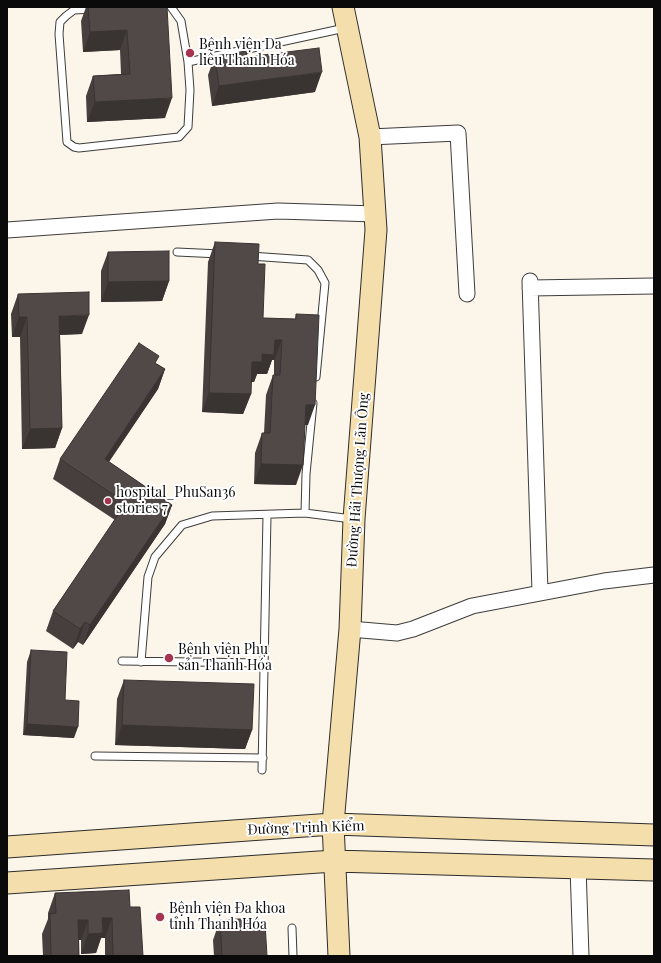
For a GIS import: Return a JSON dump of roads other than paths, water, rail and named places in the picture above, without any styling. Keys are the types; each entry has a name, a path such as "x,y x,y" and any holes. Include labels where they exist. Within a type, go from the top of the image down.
{"main road":[{"name":"Đường Hải Thượng Lãn Ông","path":"339,956 333,824 350,629 354,519 362,431 376,214 370,137 343,7"},
{"name":"Đường Trịnh Kiểm","path":"7,847 333,824 654,836"},
{"path":"7,883 334,861 654,870"}],"street":[{"path":"370,137 458,133 467,294"},
{"path":"7,230 278,211 376,214"},
{"path":"540,592 530,285 654,286"},
{"path":"350,629 396,633 413,629 472,606 604,581 654,575"},
{"path":"578,867 581,956"}],"lane":[{"path":"98,9 74,10 60,22 59,34 67,142 74,147 179,137 188,126 190,90 188,62 181,21 171,7"},
{"path":"188,62 347,28"},
{"path":"177,252 308,260 318,270 325,283 315,386"},
{"path":"305,513 306,474 314,394"},
{"path":"141,662 148,577 155,556 182,525 212,516 305,513 354,519"},
{"path":"262,770 267,515"},
{"path":"122,662 264,663"},
{"path":"95,756 263,758"},
{"path":"292,928 293,956"}],"place":[{"name":"Bệnh viện Da liễu Thanh Hóa","path":"190,53"},
{"name":"hospital_PhuSan36 stories 7","path":"108,501"},
{"name":"Bệnh viện Phụ sản Thanh Hóa","path":"169,658"},
{"name":"Bệnh viện Đa khoa tỉnh Thanh Hóa","path":"160,917"}]}
